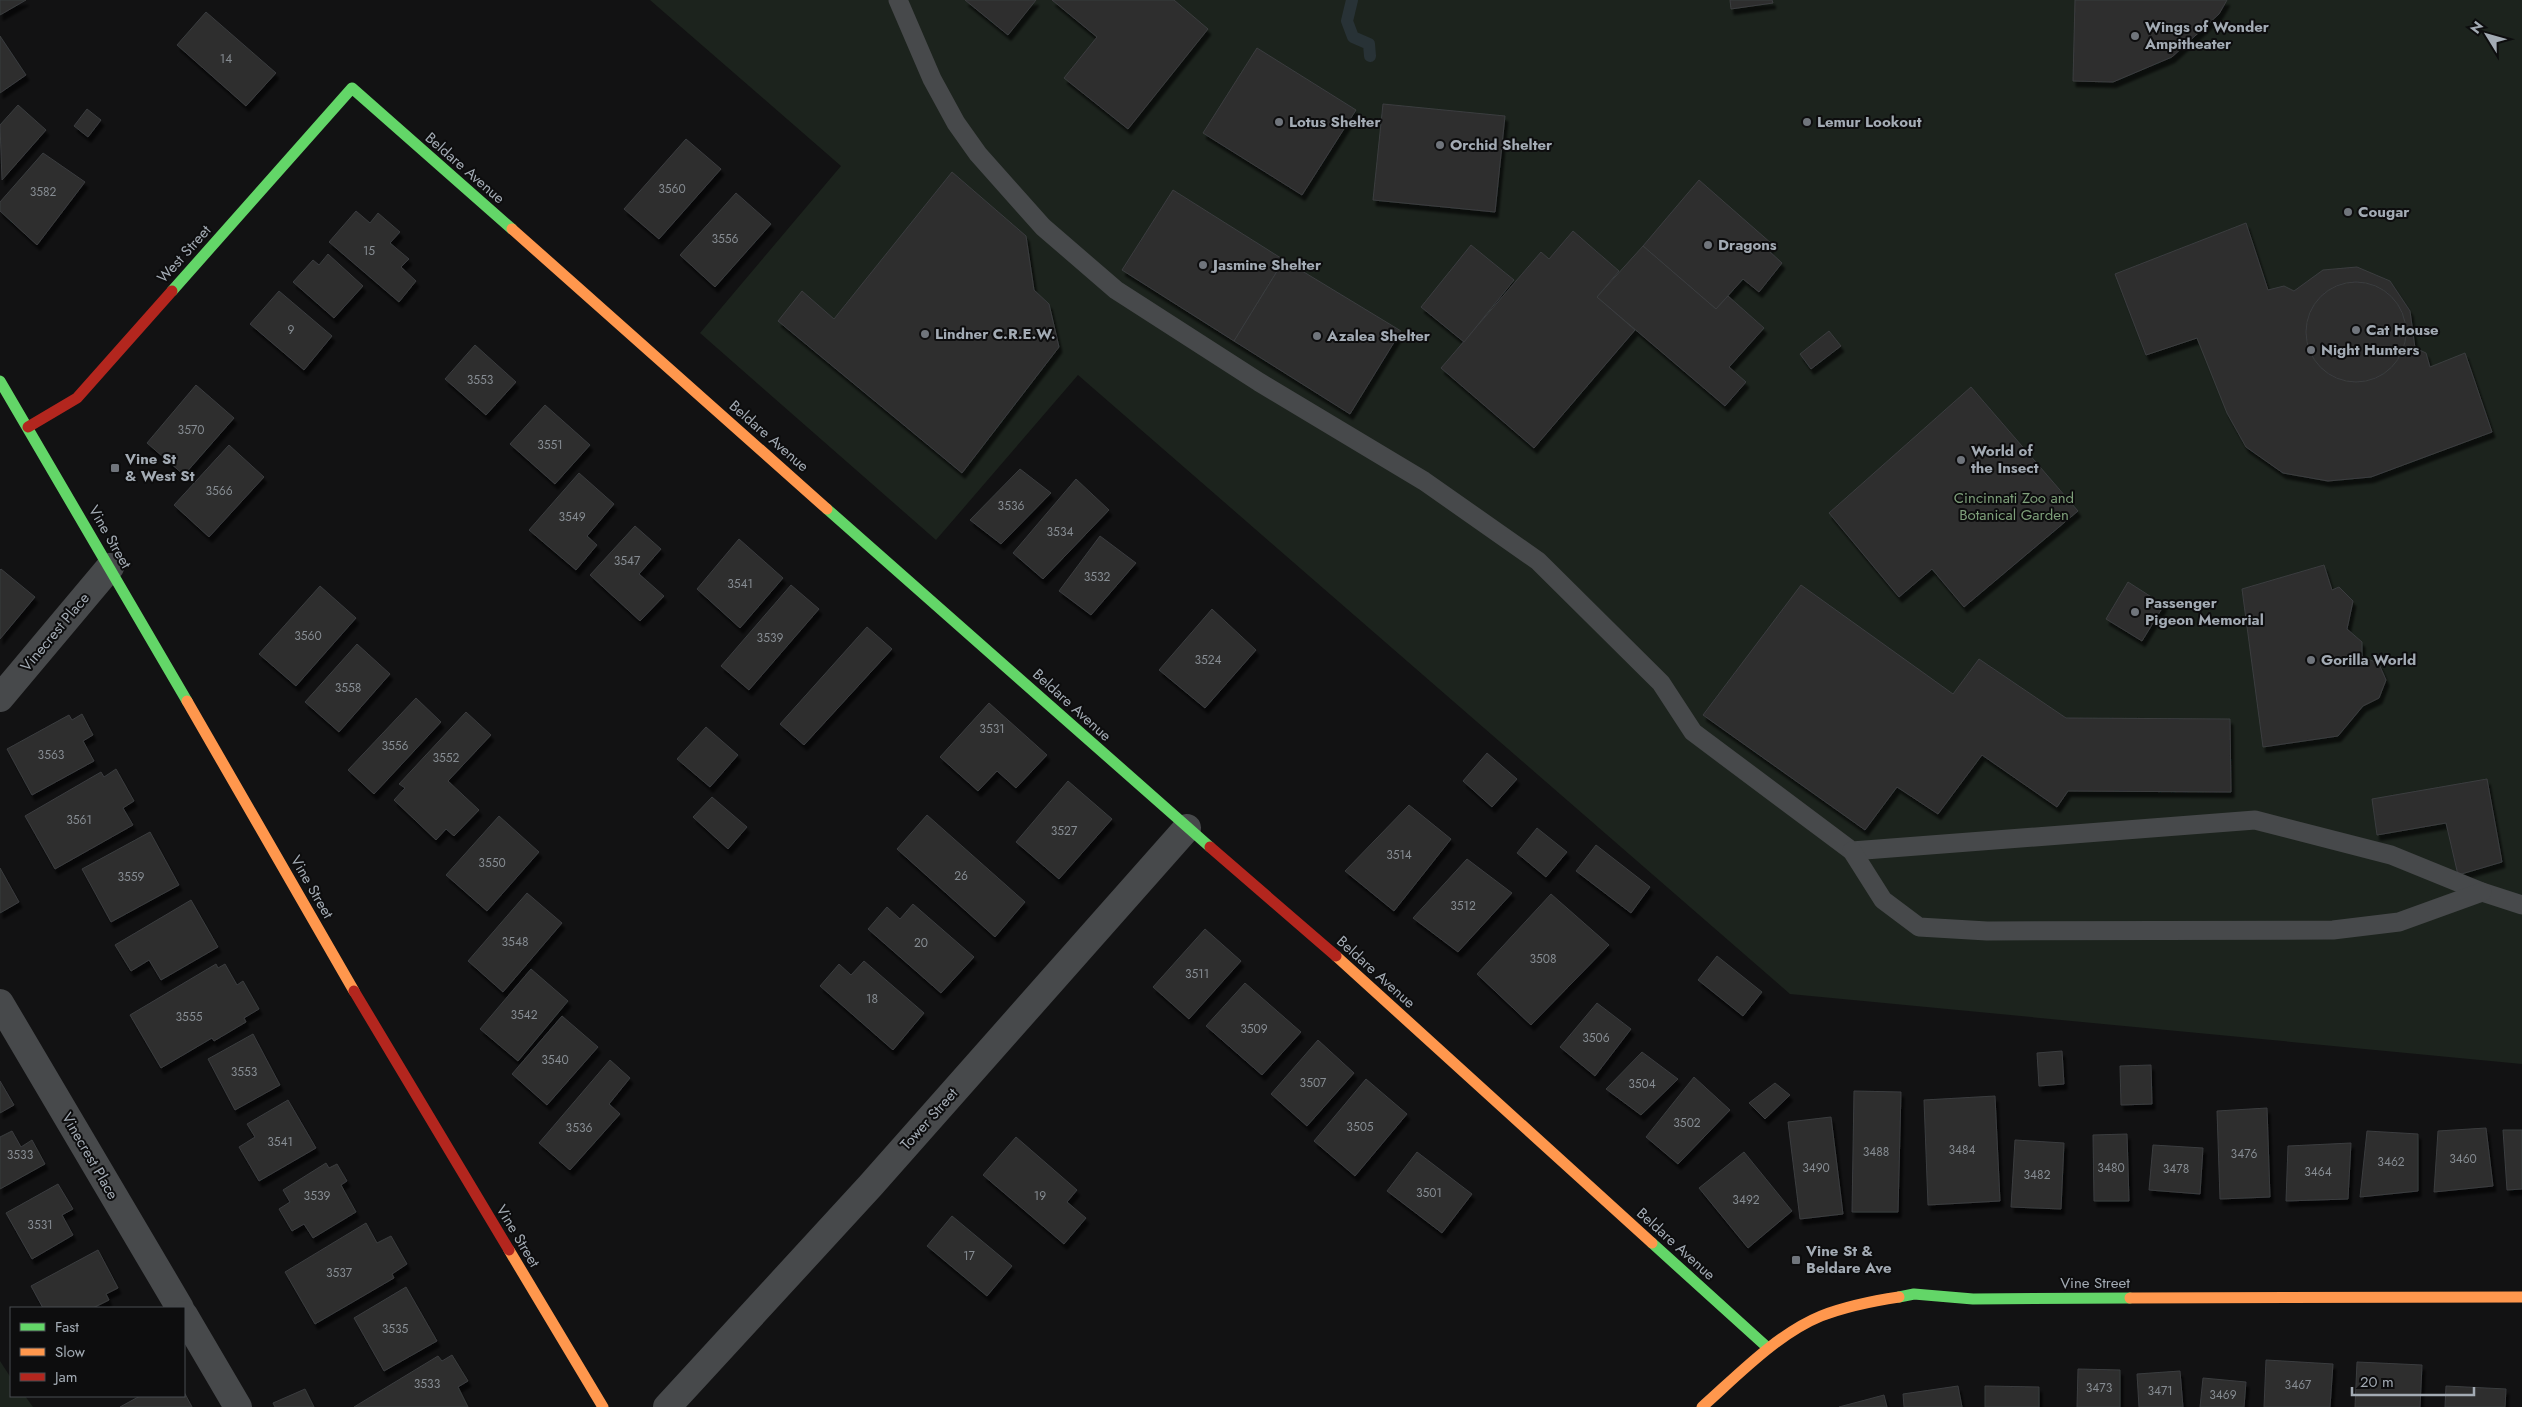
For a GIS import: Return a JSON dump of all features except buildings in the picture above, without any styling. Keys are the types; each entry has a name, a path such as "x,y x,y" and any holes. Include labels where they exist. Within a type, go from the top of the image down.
{"street":[{"name":"West Street","path":"28,427 77,398 352,88"},
{"name":"Beldare Avenue","path":"352,88 1187,828 1288,912 1768,1348"},
{"name":"Vine Street","path":"0,381 110,566 371,1020 602,1407"},
{"name":"Vinecrest Place","path":"0,698 110,566"},
{"name":"Tower Street","path":"667,1407 871,1185 1187,828"},
{"name":"Vinecrest Place","path":"0,1003 179,1307"},
{"name":"Vine Street","path":"1702,1407 1768,1348 1819,1317 1856,1304 1914,1294 1973,1299 2522,1297"},
{"path":"185,1317 238,1407"}],"lane":[{"path":"898,0 932,79 956,123 978,154 1043,227 1116,290 1259,382 1424,481 1538,561 1661,683 1693,732 1852,851 1883,900 1919,927 1977,930 2333,930 2399,922 2482,892"},
{"path":"1852,851 2255,820 2392,855 2482,892 2522,904"}],"green space":[{"name":"Cincinnati Zoo and Botanical Garden","path":"650,0 2522,0 2522,1064 1790,994 1078,375 936,540 700,333 841,166"},
{"path":"0,1361 10,1376 10,1397 26,1397 33,1407 0,1407"}],"waterway":[{"path":"1352,0 1347,21 1353,37 1369,44 1370,56"}],"traffic: fast":[{"path":"172,291 352,88 512,229"},
{"path":"0,381 187,701"},
{"path":"827,509 1210,847"},
{"path":"1652,1243 1768,1348"},
{"path":"1899,1297 1914,1294 1973,1299 2130,1298"}],"traffic: slow":[{"path":"512,229 827,509"},
{"path":"187,701 354,991"},
{"path":"1336,956 1652,1243"},
{"path":"509,1250 603,1407"},
{"path":"1702,1407 1758,1357 1789,1333 1805,1324 1840,1309 1899,1297"},
{"path":"2130,1298 2522,1297"}],"traffic: jam":[{"path":"28,427 77,398 172,291"},
{"path":"1210,847 1336,956"},
{"path":"354,991 509,1250"}],"place":[{"name":"Wings of Wonder Ampitheater","path":"2135,36"},
{"name":"Lotus Shelter","path":"1279,122"},
{"name":"Lemur Lookout","path":"1807,122"},
{"name":"Orchid Shelter","path":"1440,145"},
{"name":"Cougar","path":"2348,212"},
{"name":"Dragons","path":"1708,245"},
{"name":"Jasmine Shelter","path":"1203,265"},
{"name":"Cat House","path":"2356,330"},
{"name":"Lindner C.R.E.W.","path":"925,334"},
{"name":"Azalea Shelter","path":"1317,336"},
{"name":"Night Hunters","path":"2311,350"},
{"name":"World of the Insect","path":"1961,460"},
{"name":"Vine St & West St","path":"115,468"},
{"name":"Passenger Pigeon Memorial","path":"2135,612"},
{"name":"Gorilla World","path":"2311,660"},
{"name":"Vine St & Beldare Ave","path":"1796,1260"}]}
